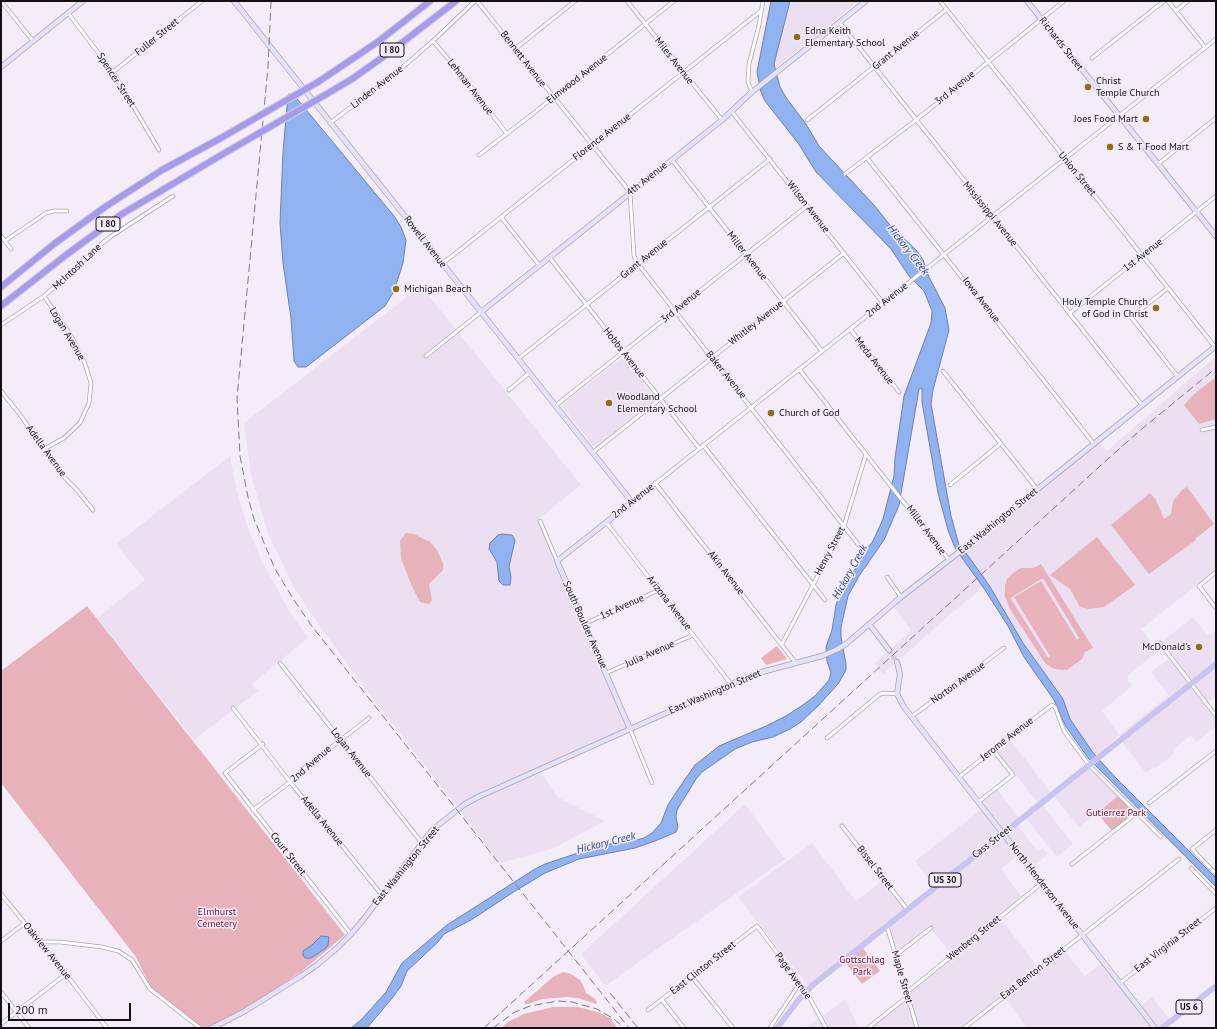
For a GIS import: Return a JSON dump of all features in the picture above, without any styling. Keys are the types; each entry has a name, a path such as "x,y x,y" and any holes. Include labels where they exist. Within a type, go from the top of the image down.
{"highway":[{"name":"I 80","path":"1,287 54,244 105,206 162,170 318,82 379,41 430,1"},
{"name":"I 80","path":"1,306 66,255 122,214 352,79 390,52 456,1"}],"main road":[{"name":"Cass Street","path":"777,1028 805,993 907,909 1216,664"},
{"name":"US 6","path":"1162,1028 1215,989"}],"street":[{"path":"2,1 33,41"},
{"name":"Fuller Street","path":"113,72 202,1"},
{"name":"Rowell Avenue","path":"234,1 632,502"},
{"name":"Linden Avenue","path":"330,123 391,77 476,1"},
{"name":"Bennett Avenue","path":"476,1 630,192"},
{"path":"515,49 575,1"},
{"name":"Miles Avenue","path":"627,1 722,120"},
{"name":"Elmwood Avenue","path":"479,154 507,134 674,1"},
{"path":"752,92 748,82 749,64 763,1"},
{"name":"4th Avenue","path":"426,356 732,112 758,87 866,1"},
{"name":"Union Street","path":"940,1 987,62 1215,346"},
{"name":"Richards Street","path":"1027,1 1216,236"},
{"name":"3rd Avenue","path":"846,174 916,120 1064,1"},
{"path":"1092,58 1164,1"},
{"path":"1168,1 1205,48"},
{"path":"1176,11 1188,1"},
{"path":"1,67 80,2"},
{"name":"Florence Avenue","path":"442,264 762,10"},
{"name":"Grant Avenue","path":"807,120 946,10"},
{"name":"Spencer Street","path":"68,13 113,72 159,150"},
{"name":"Mississippi Avenue","path":"839,22 1070,312 1142,405"},
{"name":"2nd Avenue","path":"557,561 1216,39"},
{"name":"Lehman Avenue","path":"433,41 461,74 507,134"},
{"name":"Wilson Avenue","path":"732,112 883,302"},
{"path":"1158,164 1216,118"},
{"name":"Iowa Avenue","path":"867,158 1094,444"},
{"name":"Grant Avenue","path":"518,358 770,159"},
{"name":"Miller Avenue","path":"672,160 822,351"},
{"name":"Baker Avenue","path":"630,192 634,256 638,264 676,310 858,544"},
{"name":"McIntosh Lane","path":"1,325 44,296 110,237 173,196"},
{"name":"1st Avenue","path":"1070,312 1216,196"},
{"name":"3rd Avenue","path":"555,406 807,206"},
{"path":"6,242 46,213 54,211 67,211"},
{"path":"501,217 539,265"},
{"path":"1,236 11,249"},
{"name":"Whitley Avenue","path":"592,453 844,253"},
{"name":"Hobbs Avenue","path":"549,257 700,448"},
{"path":"1168,288 1131,317 1178,377"},
{"name":"Logan Avenue","path":"44,296 70,334 85,364 91,383 89,403 80,423 64,438 44,449"},
{"name":"Meda Avenue","path":"850,329 899,392"},
{"name":"East Washington Street","path":"212,1028 246,1011 318,964 351,934 432,830 465,804 478,796 731,684 758,673 822,656 846,644 901,597 1215,346"},
{"name":"Miller Avenue","path":"799,369 949,560"},
{"path":"943,371 1037,489"},
{"path":"509,390 529,373"},
{"name":"Adella Avenue","path":"1,391 60,473 78,490 93,510"},
{"path":"1202,430 1216,427"},
{"path":"950,485 1000,444"},
{"path":"703,445 825,600"},
{"name":"Henry Street","path":"782,644 844,526 866,454"},
{"name":"Akin Avenue","path":"655,483 795,662"},
{"name":"South Boulder Avenue","path":"540,521 630,729"},
{"name":"Arizona Avenue","path":"606,522 731,684"},
{"path":"1216,572 1199,586 1216,608"},
{"path":"887,577 901,597"},
{"name":"1st Avenue","path":"584,624 659,590"},
{"path":"869,624 889,650"},
{"name":"Julia Avenue","path":"606,673 693,635"},
{"path":"1160,644 1216,716"},
{"name":"Norton Avenue","path":"911,717 1004,648"},
{"path":"827,738 880,694 897,694 900,674 897,662"},
{"name":"Logan Avenue","path":"280,663 422,843"},
{"name":"North Henderson Avenue","path":"897,694 900,702 911,717 1156,1028"},
{"name":"Jerome Avenue","path":"959,776 1052,705 1055,707 1064,731 1089,765"},
{"name":"Adella Avenue","path":"233,708 263,744 290,782 382,895"},
{"name":"2nd Avenue","path":"253,810 369,718"},
{"path":"630,729 652,783"},
{"name":"Court Street","path":"263,744 225,773 351,934"},
{"path":"978,802 1013,775 993,750"},
{"path":"1149,803 1216,752"},
{"path":"1089,765 1161,837"},
{"path":"1072,864 1137,813"},
{"name":"Bissel Street","path":"842,826 907,909"},
{"path":"1216,830 1192,849 1216,874"},
{"name":"East Benton Street","path":"964,1028 1179,859"},
{"path":"1190,868 1216,894"},
{"name":"Wenberg Street","path":"906,993 1042,883"},
{"name":"Oakview Avenue","path":"1,894 66,974 107,1028"},
{"name":"East Virginia Street","path":"1120,983 1216,908"},
{"path":"1,941 25,923"},
{"name":"Page Avenue","path":"757,926 800,983 826,1028"},
{"name":"East Clinton Street","path":"648,1010 757,926"},
{"name":"Maple Street","path":"886,926 917,1028"},
{"path":"896,955 931,928"},
{"path":"39,942 60,942 102,947 118,951 132,960 150,988 200,1028"},
{"path":"1,1024 66,974"},
{"path":"692,977 733,1028"},
{"path":"770,1028 800,983"},
{"path":"1,992 29,1028"},
{"path":"868,1028 907,997"},
{"path":"662,1000 684,1028"}],"shaded area":[{"name":"Edna Keith Elementary School","path":"790,1 859,1 776,68 774,64"},
{"path":"421,286 581,485 540,518 627,729 478,795 458,808 380,708 321,628 293,586 267,531 251,474 244,423"},
{"path":"1216,356 1216,570 1141,629 1155,647 1193,617 1208,636 1216,630 1216,696 1206,704 1216,717 1216,726 1196,742 1191,735 1173,750 1175,753 1156,768 1154,767 1146,773 1125,746 1119,735 1097,757 1070,719 1063,699 1023,643 986,581 981,586 979,591 883,674 874,664 911,630 892,605 958,553 973,572 963,549 1098,441 1107,451","holes":["1161,649 1169,659 1151,672 1169,695 1119,735 1102,711 1132,686 1128,680 1128,675"]},
{"name":"Woodland Elementary School","path":"622,358 657,400 595,448 561,405"},
{"path":"230,456 236,488 247,525 261,559 289,611 308,638 252,684 258,691 194,740 97,618 145,580 116,544"},
{"path":"1009,738 1052,794 1039,804 995,749"},
{"path":"1088,767 1118,796 1079,827 1053,795"},
{"path":"540,770 557,797 605,821 552,849 500,863 459,810 466,804"},
{"path":"996,788 1020,819 1003,833 979,802"},
{"path":"1041,803 1073,844 1057,857 1024,816"},
{"path":"745,804 785,859 605,986 581,954"},
{"path":"983,808 1002,833 935,887 915,861"},
{"path":"1016,823 1038,852 1043,848 1048,854 1031,868 1019,854 1001,869 1023,898 952,955 930,928 896,955 887,926"},
{"path":"812,843 856,901 883,880 907,909 809,987 738,897"},
{"path":"1000,918 1039,968 963,1028 917,1028 907,993"},
{"path":"1064,950 1085,976 1103,962 1140,1007 1152,997 1171,1021 1162,1028 1027,1028 1004,997"},
{"path":"907,997 916,1028 867,1028"},
{"path":"845,999 859,1028 805,1028 835,1007"}],"green space":[{"path":"1216,377 1216,419 1199,424 1184,405 1193,395"},
{"path":"1187,487 1214,524 1195,539 1196,540 1149,574 1111,525 1150,493 1156,500 1164,519 1171,514 1173,501 1182,490"},
{"path":"406,533 414,534 430,542 437,550 443,563 443,570 429,584 432,600 429,604 420,602 410,582 401,558 400,541"},
{"path":"1097,537 1135,585 1104,607 1089,609 1080,607 1070,589 1050,575"},
{"path":"1041,564 1093,648 1085,652 1082,659 1067,670 1054,669 1045,663 1010,609 1005,597 1005,586 1007,579 1013,573 1021,568 1034,568","holes":["1043,578 1079,638 1077,640 1041,581 1014,597 1050,656 1048,658 1011,599 1012,597"]},
{"name":"Elmhurst Cemetery","path":"87,606 345,935 302,971 244,1010 210,1028 202,1028 151,988 136,957 1,783 1,671"},
{"path":"777,646 787,659 766,665 761,658"},
{"name":"Gutierrez Park","path":"1118,796 1136,813 1112,831 1097,813"},
{"name":"Gottschlag Park","path":"862,947 880,971 862,984 844,961"},
{"path":"563,972 571,974 580,980 586,993 594,998 597,1002 596,1004 578,998 567,997 542,999 525,1004 524,1002 553,977"},
{"path":"553,1007 578,1007 598,1012 610,1018 617,1028 500,1028 524,1014"}],"water":[{"name":"Hickory Creek","path":"771,1 790,1 774,64 780,87 806,124 819,146 874,205 890,225 917,251 923,260 929,277 945,308 949,330 933,390 931,404 951,516 959,545 989,585 1023,643 1063,699 1070,719 1094,754 1216,878 1216,887 1088,758 1065,725 1054,700 1024,657 1008,626 985,590 955,548 948,530 938,493 922,402 922,388 919,389 899,505 884,540 859,576 848,596 841,627 846,670 838,684 801,722 773,737 752,742 735,749 702,772 677,810 676,817 678,827 676,832 635,848 579,859 545,873 471,920 444,934 438,942 407,971 401,986 367,1028 351,1028 361,1020 386,992 402,963 447,925 545,864 609,844 644,838 652,833 661,823 668,805 695,765 719,746 786,716 816,695 829,680 831,673 827,661 826,647 832,630 836,605 840,594 865,551 873,541 883,519 894,476 895,458 904,396 931,323 932,311 924,291 909,276 891,249 816,172 798,143 765,101 761,92 757,72"},
{"path":"289,94 293,94 394,216 401,227 406,240 403,263 394,291 385,306 306,367 298,367 294,361 291,318 283,263 280,223 283,152"},
{"path":"498,535 512,535 515,540 509,567 511,577 510,585 503,585 499,581 497,562 489,549 490,543"},
{"path":"321,936 329,937 326,948 311,958 305,958 303,951"}],"tunnel":[{"path":"889,650 897,662"}],"railway":[{"path":"271,1 268,67 237,398 240,456 254,519 275,569 311,625 629,1028"},
{"path":"484,1028 1110,457 1216,368"},
{"path":"610,993 638,1028"},
{"path":"493,1028 515,1012 530,1006 558,1001 572,1002 597,1009 614,1019 623,1027"}],"place":[{"name":"Edna Keith Elementary School","path":"797,37"},
{"name":"Christ Temple Church","path":"1088,87"},
{"name":"Joes Food Mart","path":"1146,119"},
{"name":"S & T Food Mart","path":"1110,147"},
{"name":"Michigan Beach","path":"396,289"},
{"name":"Holy Temple Church of God in Christ","path":"1156,308"},
{"name":"Woodland Elementary School","path":"609,403"},
{"name":"Church of God","path":"771,413"},
{"name":"McDonald's","path":"1199,647"}]}
